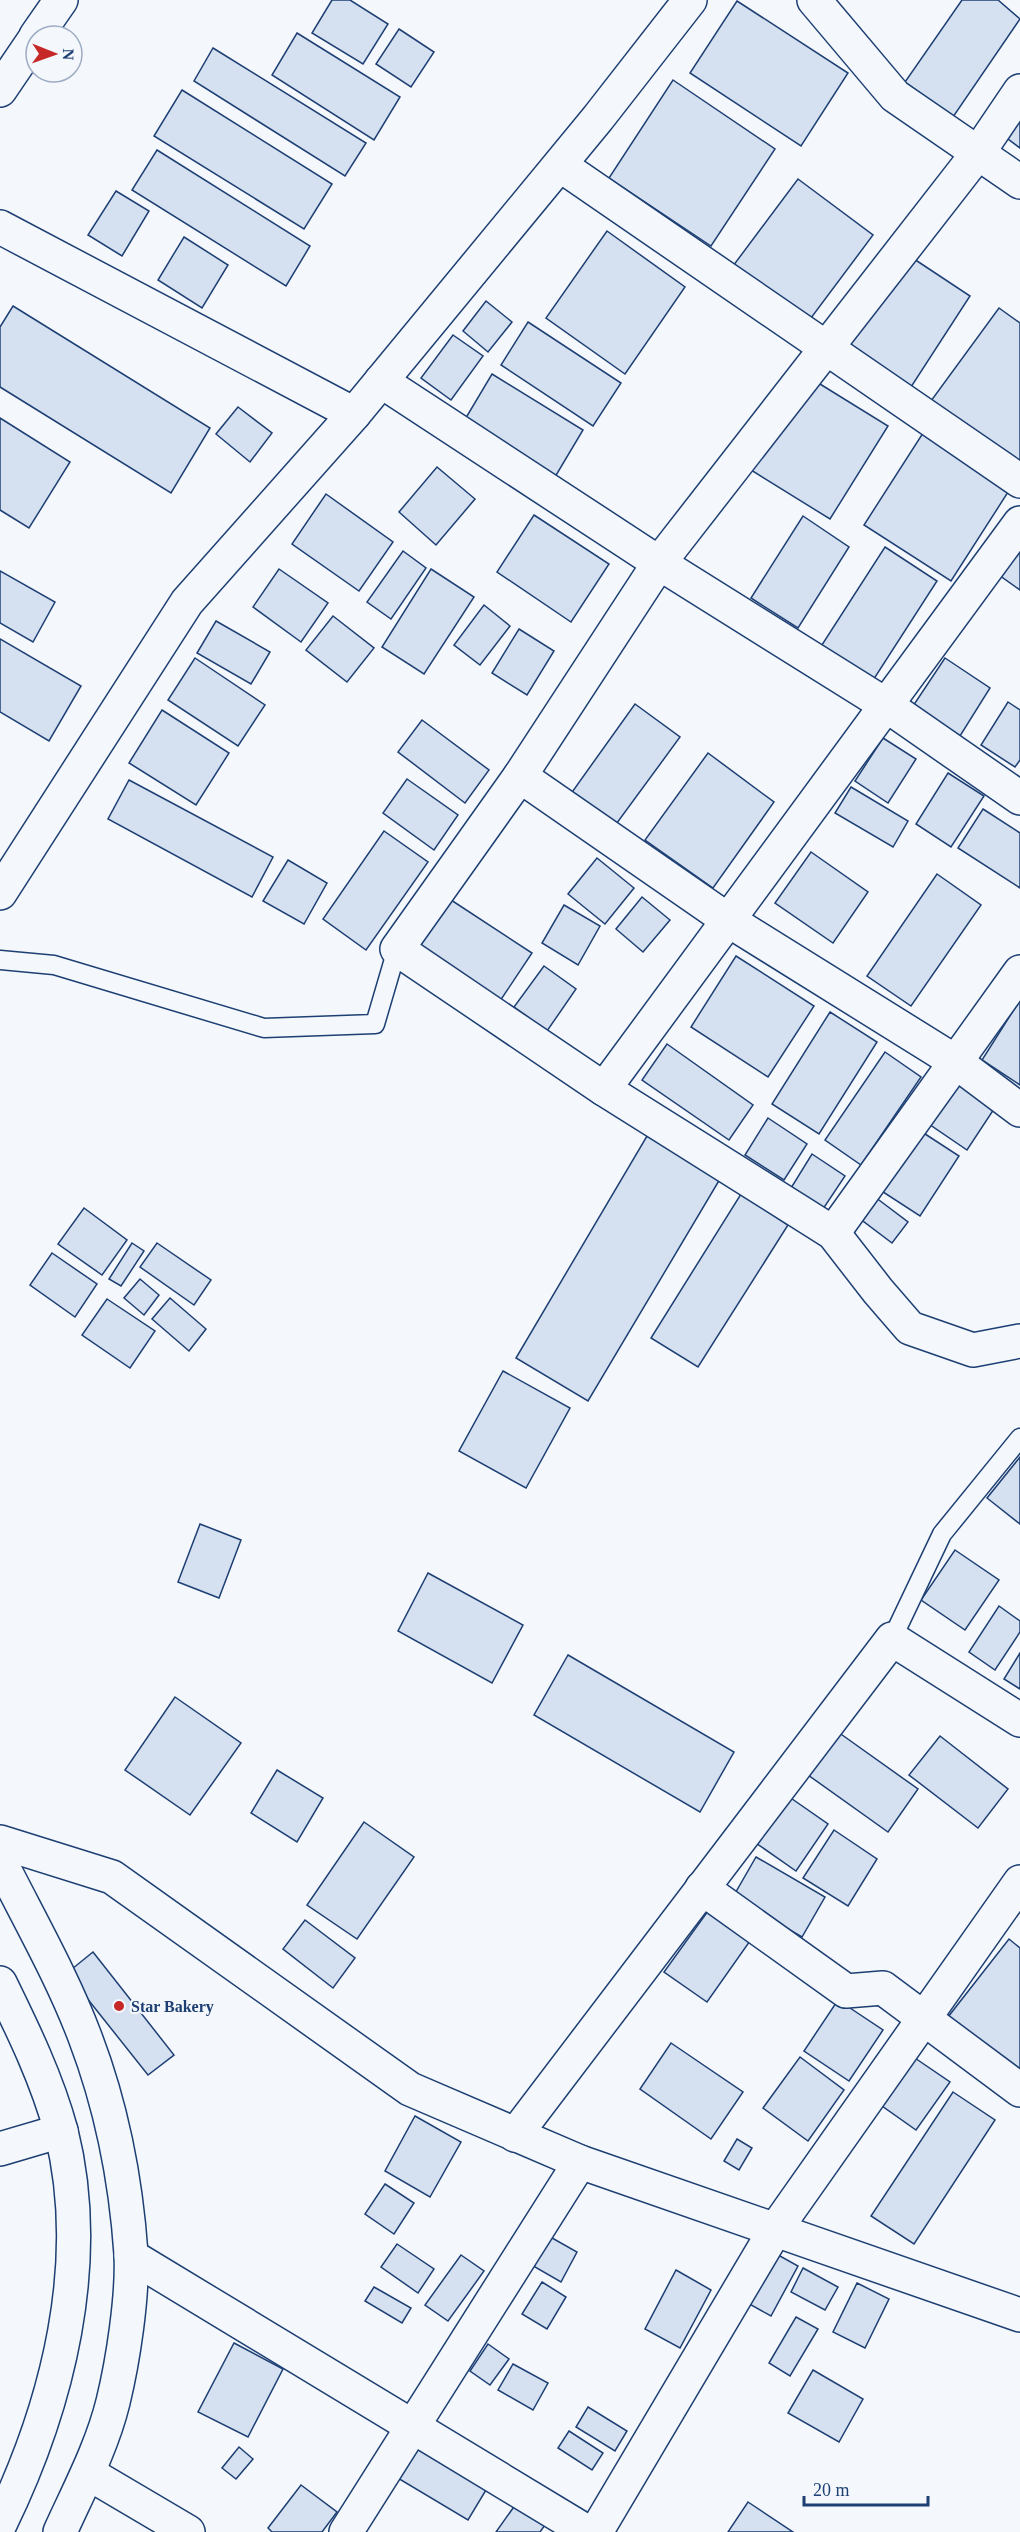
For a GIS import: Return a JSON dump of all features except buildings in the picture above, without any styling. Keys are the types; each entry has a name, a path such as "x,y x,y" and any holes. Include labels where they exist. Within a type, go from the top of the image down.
{"main road":[{"path":"44,24 61,0"},
{"path":"0,893 187,602 354,414 560,165 690,0"},
{"path":"814,0 895,96 1020,182"},
{"path":"0,90 24,54"},
{"path":"1020,91 978,153 659,563 520,776 396,949 604,1089 832,1233 910,1328 973,1350 1020,1341"},
{"path":"560,165 1020,482"},
{"path":"0,227 354,414"},
{"path":"381,381 659,563 886,705 1020,798"},
{"path":"604,1089 1020,523"},
{"path":"520,776 728,920 956,1062 1020,1110"},
{"path":"832,1233 1020,972"},
{"path":"514,2134 892,1639 1020,1720"},
{"path":"0,1842 112,1877 410,2089 580,2162 1020,2315"},
{"path":"0,1861 85,2037 108,2114 122,2183 131,2256 127,2326 113,2403 88,2473 60,2532"},
{"path":"596,2532 775,2230 1020,1882"},
{"path":"702,1888 846,1991 883,1988 1020,2090"},
{"path":"0,1983 32,2048 61,2131 74,2211 71,2296 52,2391 22,2480 0,2524"},
{"path":"0,2150 61,2131"},
{"path":"346,2532 580,2162"},
{"path":"131,2256 587,2532"},
{"path":"88,2473 188,2532"}],"lane":[{"path":"0,960 54,965 264,1028 375,1024 396,949"},
{"path":"892,1639 942,1534 1020,1438"}],"place":[{"name":"Star Bakery","path":"119,2006"}]}
